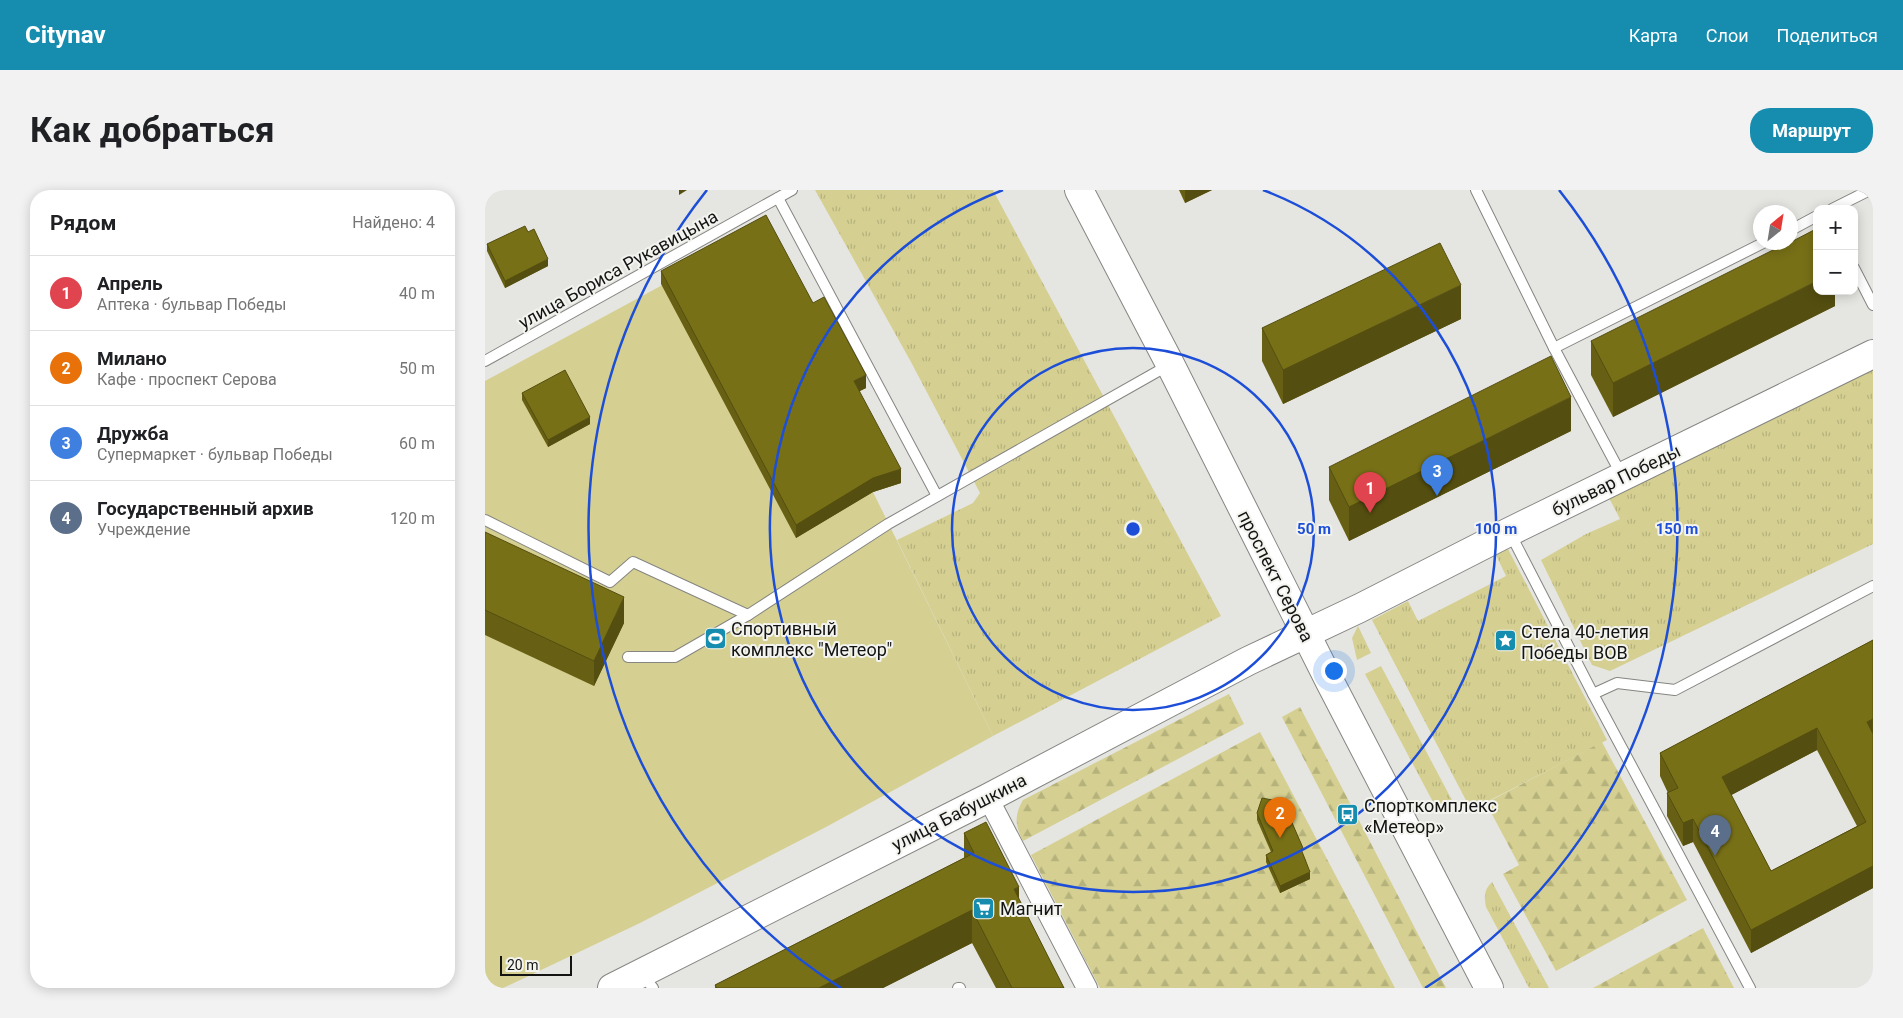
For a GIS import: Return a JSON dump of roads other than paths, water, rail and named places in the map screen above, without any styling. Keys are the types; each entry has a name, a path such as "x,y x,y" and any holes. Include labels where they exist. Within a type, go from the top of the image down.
{"street":[{"name":"проспект Серова","path":"1079,190 1170,364 1305,634 1489,988"},
{"name":"бульвар Победы","path":"1305,634 1873,354"},
{"name":"улица Бабушкина","path":"612,988 647,981 987,798 1248,661 1305,634"},
{"path":"987,798 1087,988"}],"lane":[{"name":"улица Бориса Рукавицына","path":"485,360 792,190"},
{"path":"1476,190 1554,348 1622,477"},
{"path":"1840,205 1870,190"},
{"path":"778,198 937,496"},
{"path":"1798,226 1813,218"},
{"path":"1554,348 1753,248"},
{"path":"1858,276 1873,305"},
{"path":"628,658 675,657 748,616 888,524 1170,364"},
{"path":"485,520 610,582 633,562 748,616"},
{"path":"1509,532 1750,988"},
{"path":"1593,694 1617,683 1675,690 1873,586"}],"place":[{"name":"Дружба","path":"1437,496"},
{"name":"Апрель","path":"1370,513"},
{"name":"Спортивный комплекс \"Метеор\"","path":"715,638"},
{"name":"Стела 40-летия Победы ВОВ","path":"1505,641"},
{"name":"Спорткомплекс «Метеор»","path":"1348,815"},
{"name":"Милано","path":"1280,838"},
{"name":"Государственный архив","path":"1715,856"},
{"name":"Магнит","path":"984,908"}]}
